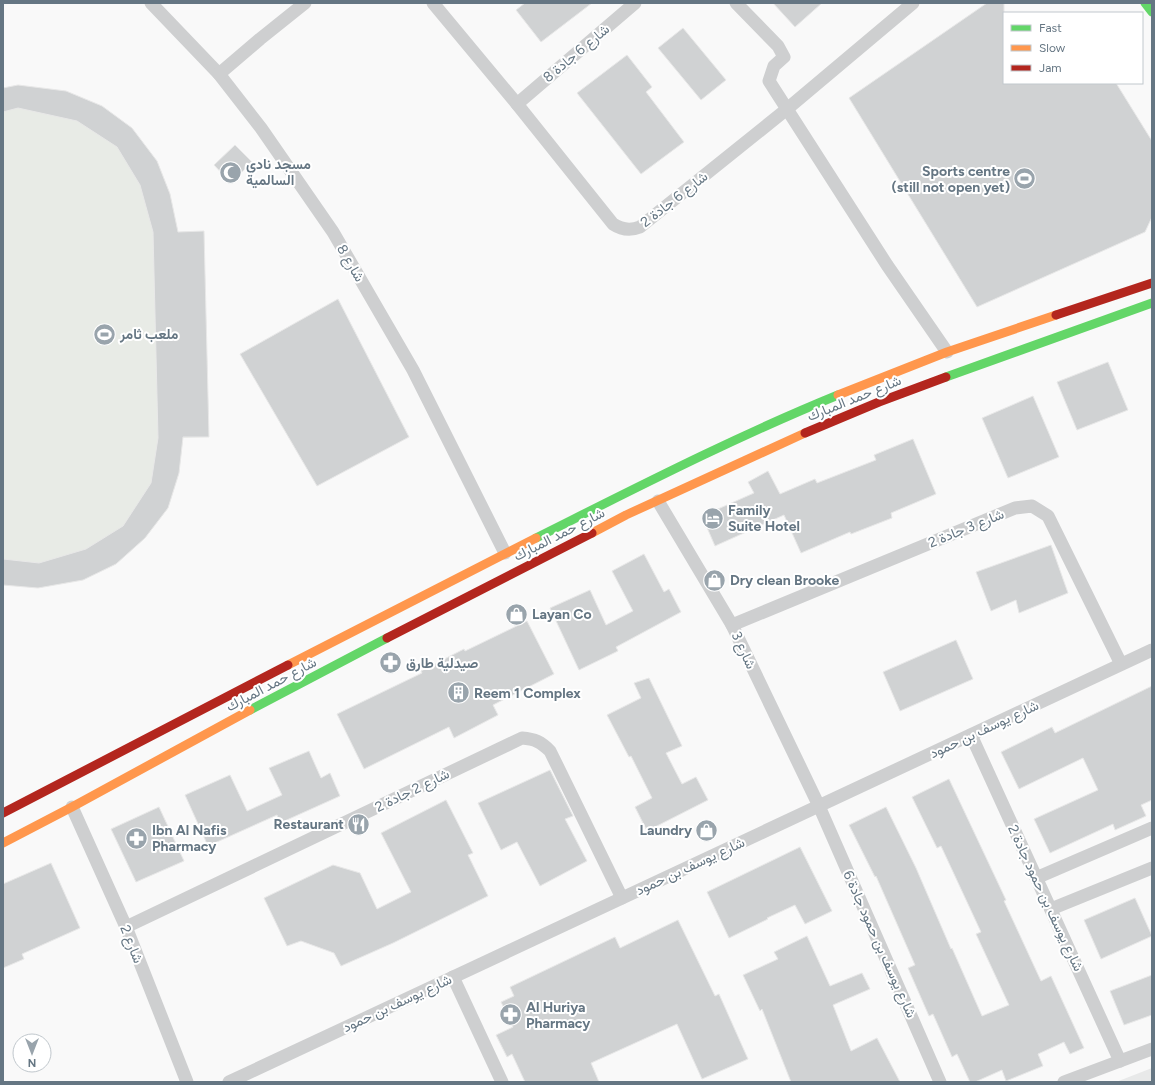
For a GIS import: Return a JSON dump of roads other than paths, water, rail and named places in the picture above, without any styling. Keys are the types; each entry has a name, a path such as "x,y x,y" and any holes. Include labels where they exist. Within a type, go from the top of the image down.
{"main road":[{"path":"1144,3 1152,12"},
{"name":"شارع حمد المبارك","path":"3,813 505,553 659,476 789,416 947,352 1152,283"},
{"name":"شارع حمد المبارك","path":"3,843 306,680 626,516 811,430 879,402 1152,303"}],"street":[{"name":"شارع 8","path":"152,3 219,74 261,128 333,232 413,370 505,553"},
{"path":"219,74 305,3"},
{"name":"شارع 6 جادة 2","path":"433,3 517,104 613,224 627,230 640,226 787,109 913,3"},
{"name":"شارع 6 جادة 8","path":"517,104 635,3"},
{"path":"736,3 778,46 784,57 774,66 769,81 887,265 947,352"},
{"name":"شارع 3","path":"658,501 732,625 819,806"},
{"name":"شارع 3 جادة 2","path":"732,625 1015,508 1032,506 1048,516 1121,664"},
{"name":"شارع يوسف بن حمود","path":"229,1082 1152,650"},
{"name":"شارع يوسف بن حمود جادة 2","path":"971,735 1120,1061"},
{"name":"شارع 2 جادة 2","path":"126,927 522,738 532,739 542,743 550,751 622,898"},
{"name":"شارع يوسف بن حمود جادة 6","path":"819,806 940,1082"},
{"name":"شارع 2","path":"72,807 126,927 187,1082"},
{"path":"1036,878 1152,828"},
{"path":"1051,909 1152,868"},
{"path":"453,977 502,1082"},
{"path":"1064,1082 1152,1049"}],"place":[{"name":"مسجد نادي السالمية","path":"231,172"},
{"name":"Sports centre (still not open yet)","path":"1025,179"},
{"name":"ملعب ثامر","path":"105,334"},
{"name":"Family Suite Hotel","path":"712,518"},
{"name":"Dry clean Brooke","path":"715,580"},
{"name":"Layan Co","path":"516,614"},
{"name":"صيدلية طارق","path":"390,663"},
{"name":"Reem 1 Complex","path":"459,693"},
{"name":"Restaurant","path":"359,824"},
{"name":"Laundry","path":"707,830"},
{"name":"Ibn Al Nafis Pharmacy","path":"136,838"},
{"name":"Al Huriya Pharmacy","path":"510,1015"}]}
